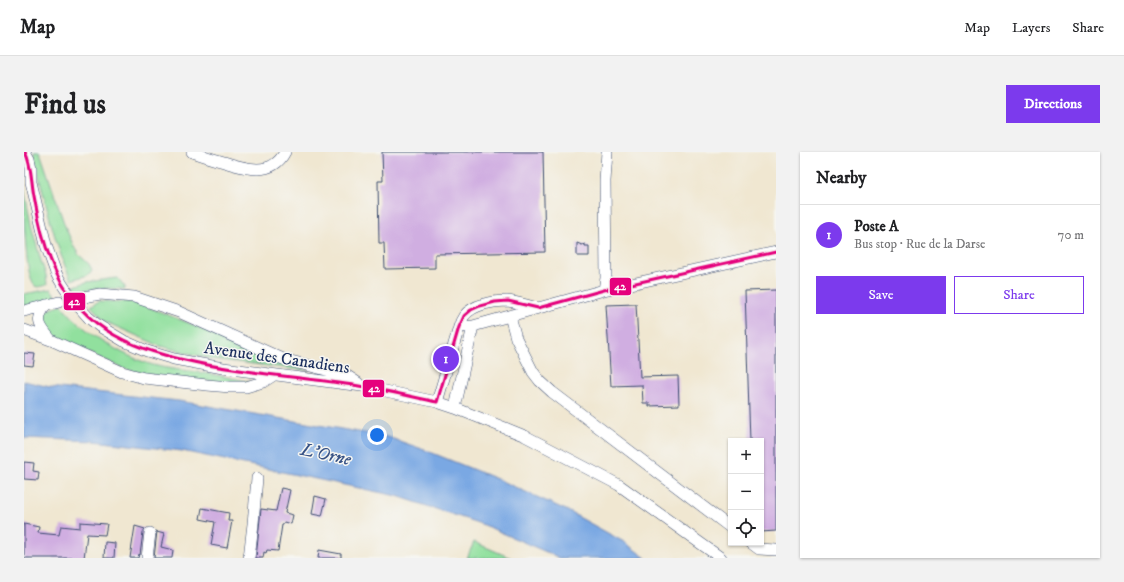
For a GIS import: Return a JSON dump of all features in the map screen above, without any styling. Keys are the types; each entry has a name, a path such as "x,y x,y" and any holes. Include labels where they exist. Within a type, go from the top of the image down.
{"street":[{"name":"Avenue des Canadiens","path":"25,152 31,168 31,182 46,245 56,273 76,303 90,318 117,338 147,351 216,367 362,386 437,402 454,408 524,436 619,485 721,558"},
{"path":"192,152 238,167 252,169 268,168 276,164 282,158 284,152"},
{"path":"604,290 606,278 605,181 607,152"},
{"name":"Avenue des Canadiens","path":"24,170 31,182"},
{"path":"458,327 473,326 604,290 776,252"},
{"path":"84,298 100,294 134,297 179,312 283,359 346,376 362,386"},
{"path":"437,402 458,327 464,316 471,310 480,306 508,301 538,308"},
{"path":"24,311 59,302"},
{"path":"46,305 40,313 39,320 42,330 51,340"},
{"path":"510,316 516,338 523,355 540,381 552,392 728,526"},
{"path":"454,408 473,326"},
{"path":"24,330 51,340 122,372 144,378 207,385 246,387 263,382 274,375"},
{"path":"249,558 257,478"},
{"path":"147,558 150,533"},
{"path":"755,546 776,550"},
{"path":"755,546 770,558"}],"green space":[{"path":"34,152 40,152 65,226 74,247 79,255 89,264 92,270 88,275 71,280 60,252 51,222 35,162"},
{"path":"24,188 31,225 46,275 47,285 41,287 35,286 31,280 29,269 25,240"},
{"path":"118,278 125,289 99,288 78,292 74,286 87,282"},
{"path":"51,289 57,298 24,306 24,294"},
{"path":"99,301 135,302 309,371 212,359 160,346 106,322 91,306"},
{"path":"62,305 70,315 91,333 116,349 141,361 164,368 205,373 250,382 242,384 163,377 124,369 56,338 45,327 44,314 48,310"},
{"path":"474,542 511,558 467,558"}],"water":[{"name":"L'Orne","path":"24,381 50,387 179,401 388,437 497,479 566,510 624,542 646,558 560,558 484,525 397,496 182,451 94,441 24,438"}],"building":[{"path":"382,152 543,152 545,252 435,254 435,268 385,269 384,243 379,243 378,181 383,181"},
{"path":"577,243 589,246 589,256 577,256"},
{"path":"776,290 776,531 764,532 764,438 750,438 745,291"},
{"path":"636,304 640,377 678,376 679,405 649,406 649,403 643,403 642,385 611,386 606,305"},
{"path":"24,353 35,354 33,366 24,365"},
{"path":"24,462 34,463 33,471 39,472 38,480 24,479"},
{"path":"281,488 290,490 285,513 293,515 291,524 284,522 282,525 278,551 267,550 266,553 264,552 263,558 256,558 261,509 276,511"},
{"path":"315,496 326,499 322,516 312,514"},
{"path":"202,508 229,513 228,521 232,521 227,548 211,545 215,522 200,519"},
{"path":"80,522 107,524 105,535 87,534 84,558 24,558 24,524 39,527 38,533 59,535 61,526 80,528"},
{"path":"135,526 145,529 143,532 140,555 139,554 138,558 130,558"},
{"path":"157,531 164,534 161,547 173,550 172,558 154,558"},
{"path":"105,542 115,543 114,558 104,558"},
{"path":"319,550 341,554 341,558 318,558"}],"transit line":[{"name":"42","path":"25,152 30,168 41,229 51,262 61,282 74,301 89,317 106,330 124,340 164,355 208,365 364,387 437,402 459,327 464,316 471,310 480,306 495,302 508,301 538,308 604,290 776,252"}],"place":[{"name":"Poste A","path":"446,359"}]}
